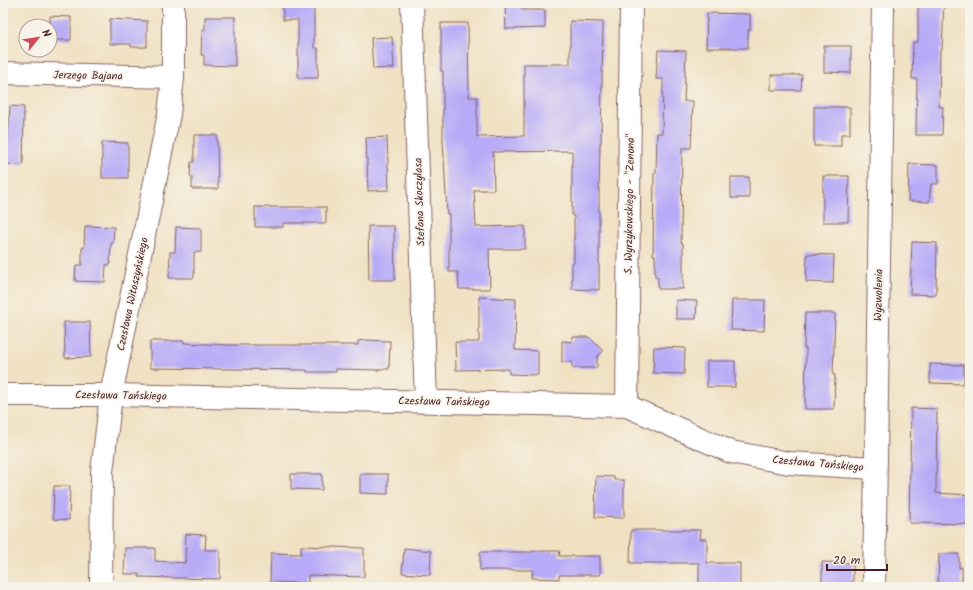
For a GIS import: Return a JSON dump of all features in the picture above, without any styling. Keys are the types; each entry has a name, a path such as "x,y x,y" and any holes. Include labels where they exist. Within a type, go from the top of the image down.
{"street":[{"name":"Czesława Witoszyńskiego","path":"101,587 102,472 111,395 170,114 173,77 173,3"},
{"name":"Stefana Skoczylasa","path":"412,3 426,401"},
{"name":"S. Wyrzykowskiego - \"Zenona\"","path":"627,406 631,3"},
{"name":"Wyzwolenia","path":"874,587 883,3"},
{"name":"Jerzego Bajana","path":"3,73 173,77"},
{"name":"Czesława Tańskiego","path":"3,395 111,395 627,406 731,452 789,463 875,468"}],"building":[{"path":"283,3 314,3 314,48 318,48 318,78 298,78 298,20 283,20"},
{"path":"505,3 522,3 522,10 545,10 545,28 506,29"},
{"path":"918,3 944,3 942,50 940,50 939,107 943,107 942,135 916,135 917,79 912,79 913,42 918,42"},
{"path":"707,13 750,14 748,48 706,48"},
{"path":"50,16 71,17 71,40 58,40 58,18 50,18"},
{"path":"205,17 235,17 235,66 204,65 204,55 201,55 202,30 205,30"},
{"path":"110,19 147,21 147,47 131,47 131,44 110,44"},
{"path":"570,21 603,22 599,191 599,290 572,289 572,263 574,263 574,216 572,216 572,151 493,152 494,190 474,190 476,227 525,226 525,249 489,249 490,289 459,289 458,272 449,272 449,214 447,214 443,140 441,23 468,23 469,97 477,97 477,137 524,136 524,64 570,64"},
{"path":"392,37 394,68 373,69 371,38"},
{"path":"824,46 851,46 851,73 824,72"},
{"path":"658,50 686,51 684,101 693,101 691,148 682,148 681,243 683,243 683,289 658,289 658,277 655,277 655,255 653,255 654,173 656,173 657,133 662,133 663,79 656,79"},
{"path":"771,75 802,75 801,90 771,90"},
{"path":"10,106 24,107 23,165 3,164 3,138 8,138"},
{"path":"814,107 850,107 850,134 841,134 841,146 814,146"},
{"path":"194,135 217,135 218,189 192,189 192,177 190,177 191,162 194,162"},
{"path":"387,137 389,190 368,191 366,138"},
{"path":"102,142 128,143 128,178 102,178"},
{"path":"909,164 938,165 938,184 931,184 929,202 908,201"},
{"path":"823,176 849,176 848,222 823,222"},
{"path":"731,177 749,177 749,198 731,198"},
{"path":"255,207 326,207 326,223 283,223 283,227 255,227"},
{"path":"85,226 114,227 113,243 111,243 110,265 106,265 105,282 75,281 76,265 82,265 82,248 84,248"},
{"path":"368,226 394,226 395,280 369,280"},
{"path":"176,227 201,228 201,252 194,252 194,278 169,278 170,252 175,252"},
{"path":"912,242 937,243 936,295 910,294"},
{"path":"807,254 834,255 833,283 806,282"},
{"path":"479,297 516,299 515,350 538,351 538,375 509,374 509,369 456,370 455,342 479,342"},
{"path":"676,300 697,301 696,319 676,319"},
{"path":"732,300 765,300 764,331 731,330"},
{"path":"805,313 835,313 833,375 835,375 834,409 805,409"},
{"path":"64,322 90,322 91,357 65,358"},
{"path":"572,337 589,337 603,351 597,357 597,368 572,368 572,362 562,362 562,341 572,342"},
{"path":"150,341 184,341 184,343 229,345 358,345 358,341 390,341 389,369 336,369 336,372 307,372 307,370 150,368"},
{"path":"654,347 685,348 684,374 653,373"},
{"path":"707,361 735,361 735,387 707,387"},
{"path":"930,364 964,365 964,384 930,383"},
{"path":"911,408 937,409 936,493 970,495 970,524 909,523"},
{"path":"291,474 322,474 322,490 291,489"},
{"path":"360,474 388,474 388,494 360,493"},
{"path":"596,476 614,477 614,480 624,480 624,518 595,517"},
{"path":"54,486 70,486 69,520 53,519"},
{"path":"631,530 701,530 700,539 707,539 707,563 740,563 740,586 699,586 699,563 630,563"},
{"path":"186,534 206,535 205,550 220,550 220,579 139,577 139,574 124,574 125,548 155,548 155,561 185,563"},
{"path":"301,546 364,548 364,577 308,575 308,583 270,582 271,553 301,554"},
{"path":"404,548 431,551 430,575 402,573"},
{"path":"560,551 559,556 600,556 600,575 559,575 559,579 532,578 533,570 480,570 480,552"},
{"path":"939,554 959,554 959,568 962,567 962,587 938,587"},
{"path":"822,562 853,563 853,586 822,586"}]}
